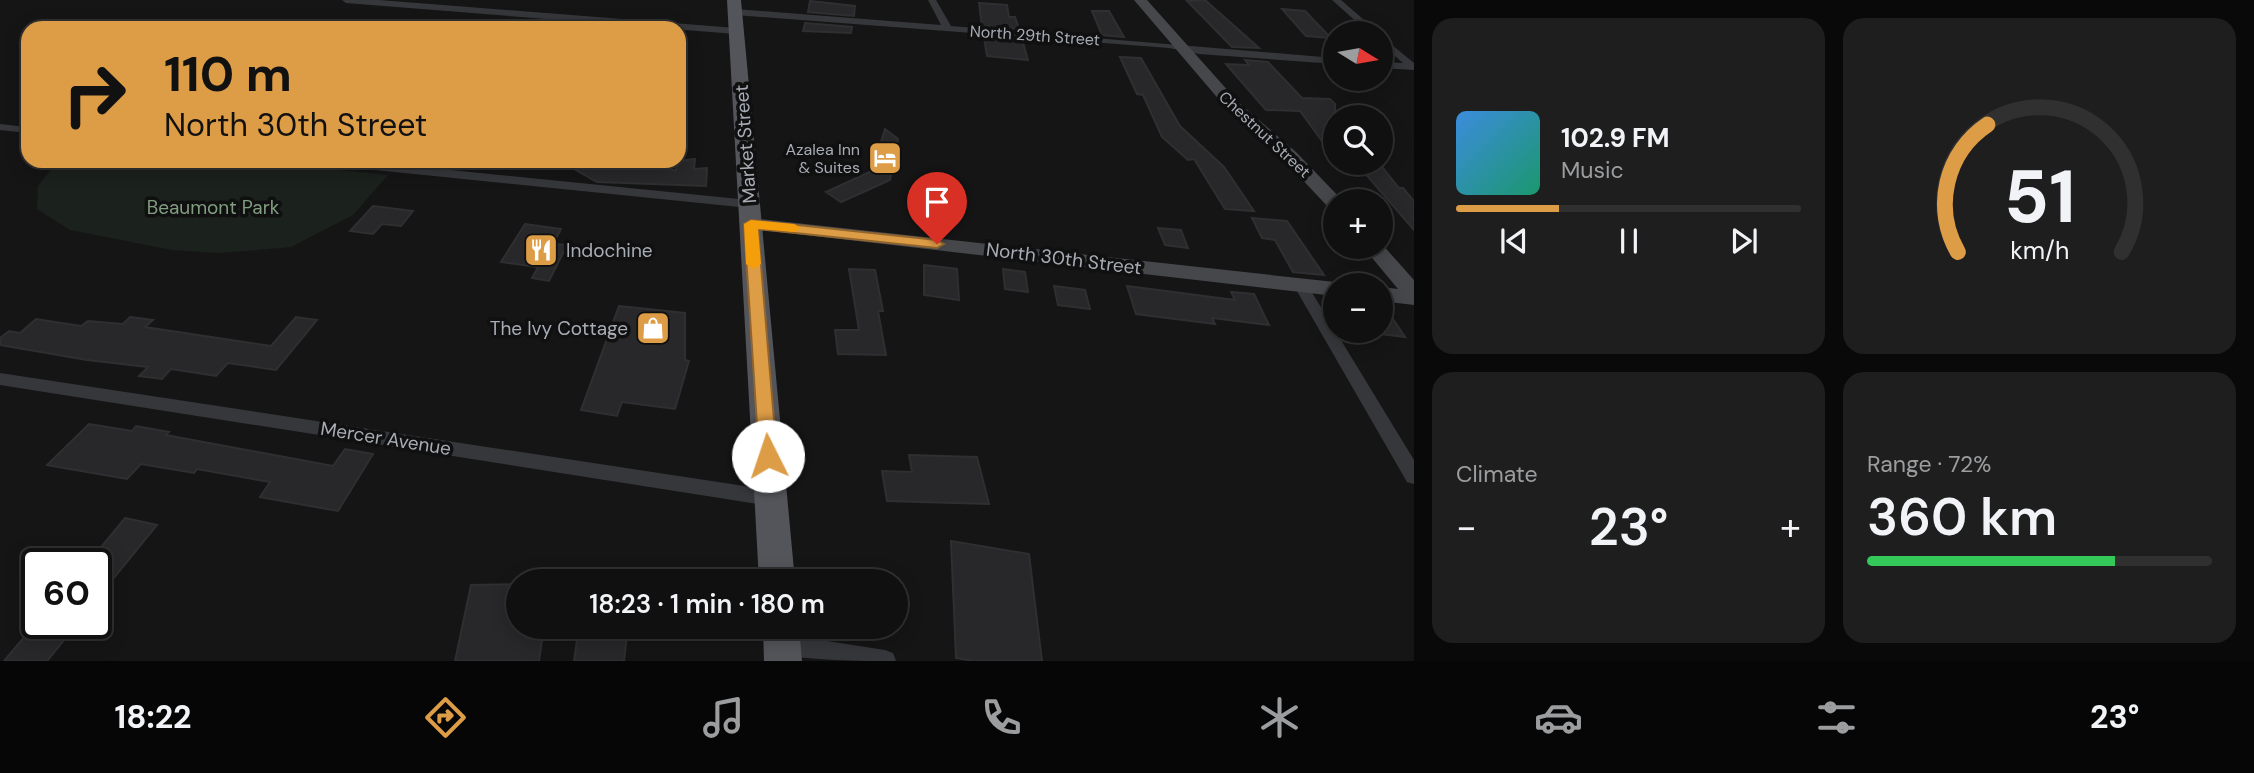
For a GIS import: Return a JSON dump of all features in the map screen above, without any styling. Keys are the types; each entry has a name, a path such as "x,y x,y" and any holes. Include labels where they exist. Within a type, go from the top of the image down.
{"main road":[{"name":"Market Street","path":"735,14 776,569"}],"street":[{"name":"North 29th Street","path":"346,0 735,14 1183,47 1199,51 1323,60"},
{"path":"932,0 948,29"},
{"name":"Chestnut Street","path":"1140,0 1233,106 1323,190"},
{"path":"1336,0 1360,21"},
{"path":"1393,49 1414,67"},
{"path":"1393,66 1414,67"},
{"path":"0,127 21,129"},
{"path":"382,168 750,214"},
{"name":"North 30th Street","path":"750,214 1323,288"},
{"path":"1383,259 1414,295"},
{"path":"1301,286 1414,476"},
{"path":"1393,294 1414,295"},
{"name":"Mercer Avenue","path":"0,379 771,498"},
{"path":"782,644 885,661"}],"green space":[{"name":"Beaumont Park","path":"52,168 319,168 388,175 353,215 291,247 220,253 172,250 70,230 37,209 38,186"}],"building":[{"path":"1205,0 1259,48 1232,47 1187,1"},
{"path":"810,1 855,6 854,16 808,12"},
{"path":"979,3 1007,5 1009,17 1015,17 1019,29 982,26"},
{"path":"1282,9 1305,11 1323,30 1323,37 1306,36"},
{"path":"1092,11 1109,11 1124,37 1102,35"},
{"path":"805,23 852,27 851,33 803,31"},
{"path":"984,37 1022,39 1028,60 987,56"},
{"path":"1120,57 1141,58 1180,126 1224,167 1254,211 1225,209 1194,159 1188,160 1162,137 1143,95 1137,94"},
{"path":"1245,60 1268,62 1302,98 1330,99 1335,104 1323,105 1323,143 1300,111 1266,110 1226,64 1249,65"},
{"path":"885,129 898,139 890,180 841,202 826,192 872,171"},
{"path":"695,159 694,169 707,168 706,186 597,182 572,168 676,170 686,168 686,160"},
{"path":"1366,175 1389,175 1399,188 1403,188 1414,201 1414,230 1393,206 1393,189 1379,189"},
{"path":"373,206 413,211 401,226 382,224 373,234 350,231"},
{"path":"1252,218 1287,221 1323,275 1293,272 1275,240 1262,238"},
{"path":"525,224 561,229 553,244 567,245 549,281 532,278 538,267 501,262"},
{"path":"1158,228 1181,230 1188,248 1165,245"},
{"path":"924,265 957,269 959,300 924,295"},
{"path":"849,269 875,270 883,311 878,311 886,355 838,354 835,330 859,330"},
{"path":"1003,269 1025,272 1028,292 1005,289"},
{"path":"1054,286 1085,290 1090,309 1058,305"},
{"path":"1127,286 1235,300 1231,292 1254,294 1269,325 1212,318 1215,324 1136,314"},
{"path":"619,306 685,313 685,360 689,361 675,409 622,402 617,416 581,410"},
{"path":"130,317 153,320 145,327 271,346 296,317 317,320 276,370 228,363 216,376 171,369 162,379 139,376 148,367 0,345 0,338 9,331 20,333 36,319 81,326 88,321 123,324"},
{"path":"1393,319 1405,337 1393,336"},
{"path":"89,424 132,431 136,426 169,432 166,435 333,466 345,449 373,454 338,511 260,497 270,482 197,469 194,473 141,464 127,479 47,465"},
{"path":"909,455 977,457 989,504 887,501 882,471 912,472"},
{"path":"125,518 157,525 112,580 112,548 100,548"},
{"path":"951,541 1029,554 1042,661 974,661 956,658"},
{"path":"506,584 506,639 542,639 539,661 455,661 471,585"},
{"path":"23,639 65,639 47,661 4,661"},
{"path":"577,639 627,639 624,661 574,661"}],"slow traffic":[{"path":"754,264 751,224 794,228"}],"place":[{"name":"Azalea Inn & Suites","path":"885,158"},
{"name":"Indochine","path":"541,250"},
{"name":"The Ivy Cottage","path":"653,328"}],"route":[{"path":"768,456 751,224 937,244"}]}
